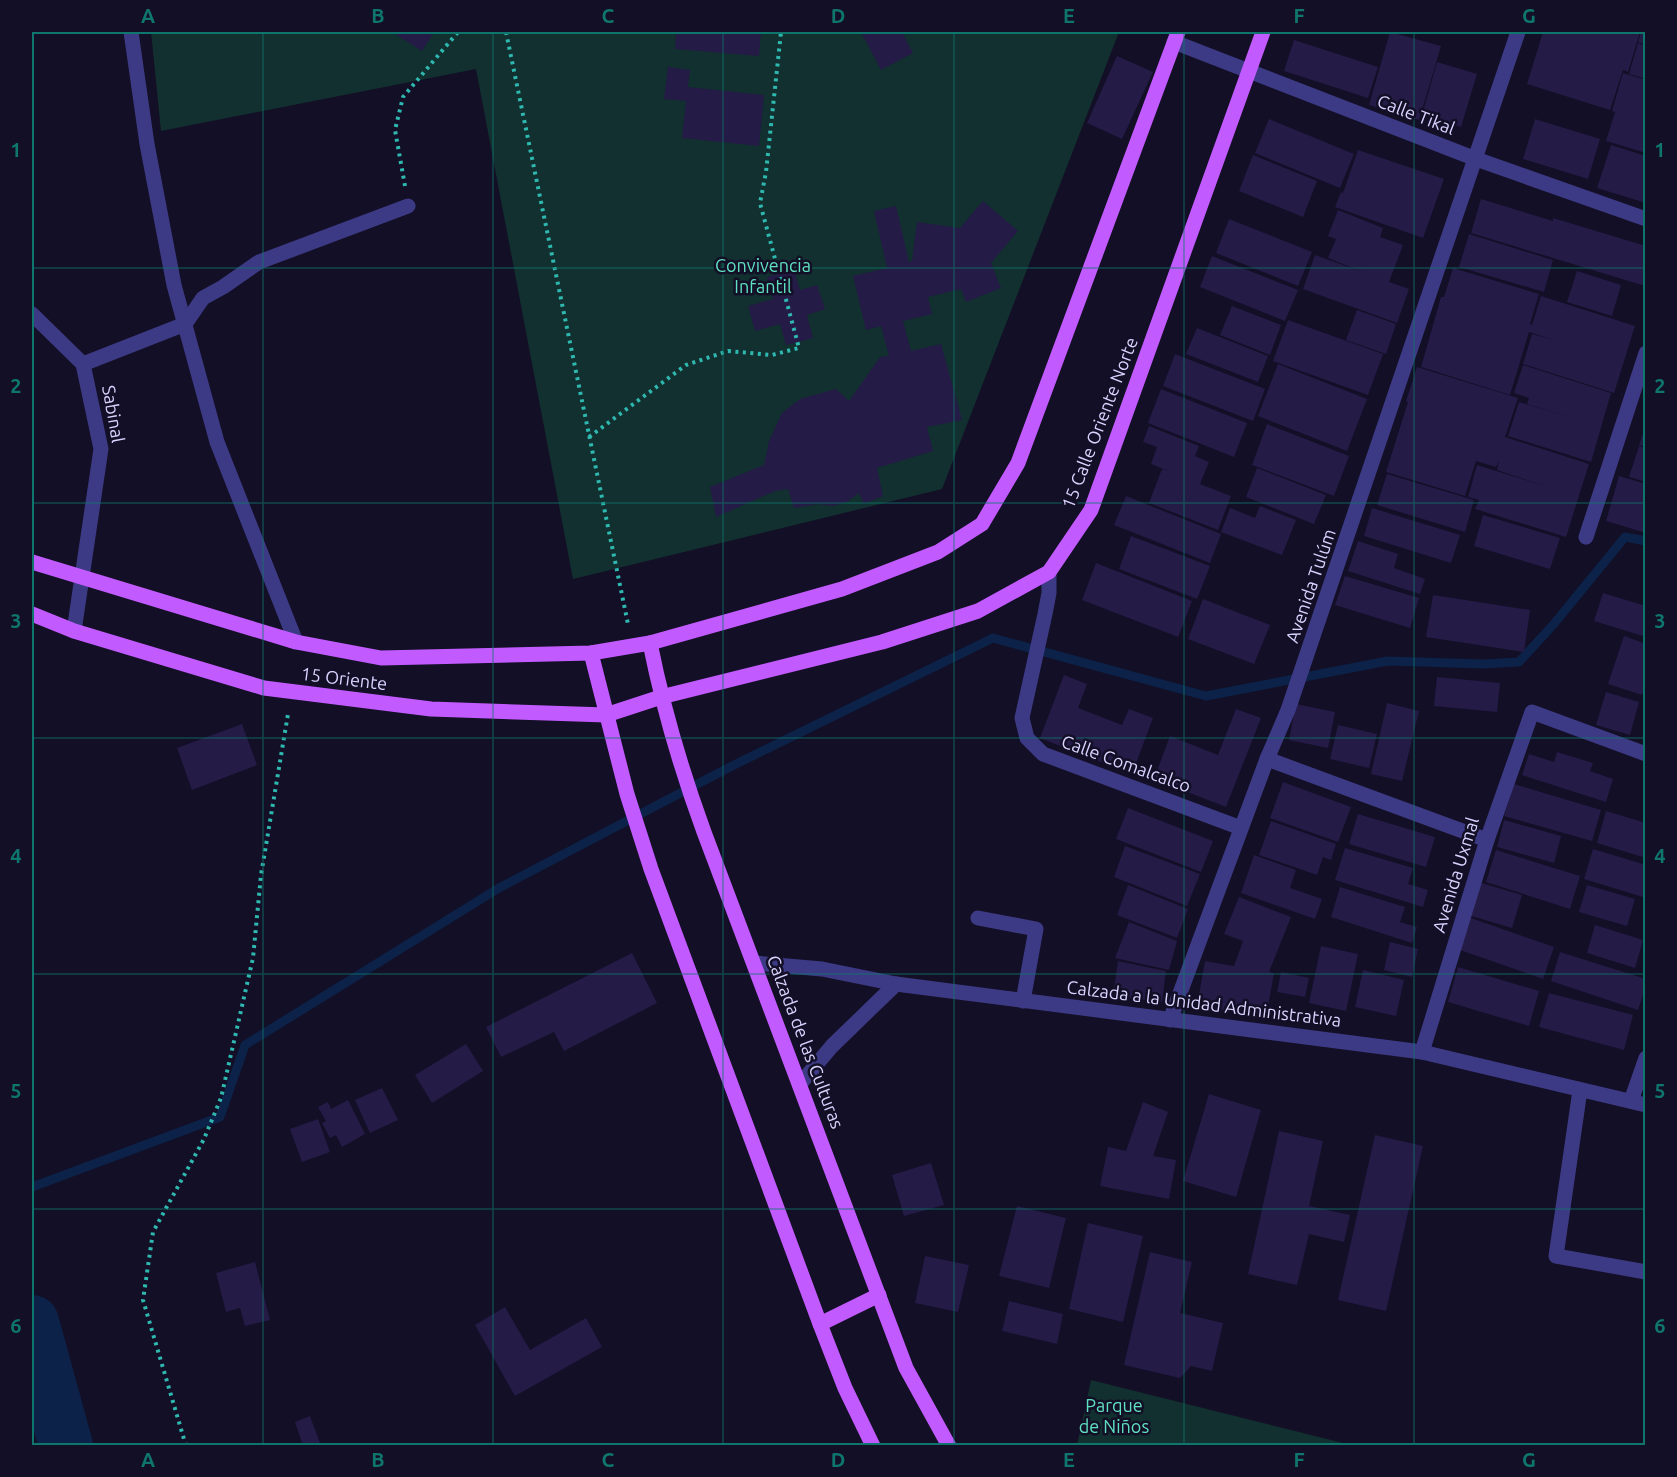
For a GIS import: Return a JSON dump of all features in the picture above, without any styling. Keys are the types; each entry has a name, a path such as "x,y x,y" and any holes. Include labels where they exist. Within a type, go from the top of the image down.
{"main road":[{"name":"15 Calle Oriente Norte","path":"661,697 903,635 978,611 1049,572 1091,510 1263,32"},
{"path":"642,644 842,589 938,552 982,524 1018,463 1176,37"},
{"name":"15 Oriente","path":"32,562 296,642 381,658 591,653 642,644"},
{"name":"15 Oriente","path":"32,614 74,631 264,688 291,692 431,710 606,715 661,697"},
{"name":"Calzada de las Culturas","path":"642,644 661,697 680,765 704,832 906,1368 949,1446"},
{"path":"591,653 627,794 651,869 820,1324 845,1388 873,1446"},
{"path":"820,1324 879,1295"}],"street":[{"path":"131,32 150,155 174,285 217,442 296,642"},
{"name":"Avenida Tulúm","path":"1170,1020 1310,648 1518,32"},
{"name":"Calle Tikal","path":"1176,37 1250,71 1476,159 1646,219"},
{"path":"32,314 83,364 185,324 203,298 259,262 408,206"},
{"path":"1587,537 1646,353"},
{"name":"Sabinal","path":"74,631 101,449 83,364"},
{"name":"Calle Comalcalco","path":"1049,572 1049,593 1022,718 1027,738 1043,754 1241,828"},
{"name":"Avenida Uxmal","path":"1422,1052 1487,840 1532,712 1646,754"},
{"path":"1267,759 1487,840"},
{"path":"978,918 1036,929 1023,1001"},
{"name":"Calzada a la Unidad Administrativa","path":"754,963 822,969 896,984 1422,1052 1638,1103"},
{"path":"800,1084 832,1046 896,984"},
{"path":"1638,1103 1646,1058"},
{"path":"1580,1090 1556,1256 1646,1272"}],"path":[{"path":"408,206 395,130 403,96 458,32"},
{"path":"506,32 625,613 642,644"},
{"path":"589,437 686,365 728,351 772,354 799,348 760,203 766,172 781,32"},
{"path":"186,1446 143,1300 153,1232 204,1139 221,1098 253,958 261,875 291,692"}],"green space":[{"name":"Convivencia Infantil","path":"151,32 1119,32 942,489 573,579 476,69 161,131"},
{"name":"Parque de Niños","path":"1091,1380 1351,1445 1077,1445"}],"building":[{"path":"392,32 434,32 422,51"},
{"path":"676,32 761,32 759,56 675,49"},
{"path":"861,32 902,32 913,53 881,70"},
{"path":"1390,32 1441,46 1419,120 1369,105"},
{"path":"1543,32 1640,32 1628,72 1623,70 1610,110 1527,84"},
{"path":"1641,32 1646,32 1646,45 1638,42"},
{"path":"1294,40 1378,67 1368,98 1284,71"},
{"path":"1638,43 1646,46 1646,79 1629,74"},
{"path":"1117,56 1153,72 1122,139 1087,123"},
{"path":"1437,62 1477,74 1461,127 1422,115"},
{"path":"668,67 690,70 688,87 764,95 759,146 682,138 686,101 664,99"},
{"path":"1623,73 1646,80 1646,153 1606,141"},
{"path":"1269,119 1354,154 1340,188 1255,153"},
{"path":"1535,119 1600,139 1588,179 1523,159"},
{"path":"1611,145 1646,156 1646,203 1597,188"},
{"path":"1358,150 1444,179 1423,238 1335,207 1341,192 1343,193"},
{"path":"1253,155 1317,181 1303,217 1239,191"},
{"path":"1481,199 1646,246 1645,286 1471,233"},
{"path":"983,201 1018,231 991,263 1001,288 966,302 961,289 928,297 932,314 903,321 911,351 941,344 962,420 927,427 933,451 877,468 883,496 864,504 859,493 847,502 833,506 818,504 794,508 788,489 775,491 716,517 710,487 764,465 769,441 782,413 800,399 836,389 849,401 880,357 889,356 881,326 866,330 853,276 887,268 874,211 896,206 909,262 912,261 917,222 960,228"},
{"path":"1338,210 1383,228 1380,237 1403,245 1389,282 1409,289 1397,323 1303,289 1315,255 1363,272 1328,258 1336,239 1328,236"},
{"path":"1229,219 1312,252 1298,286 1216,253"},
{"path":"1469,234 1553,260 1544,292 1459,267"},
{"path":"1212,256 1298,290 1285,321 1200,287"},
{"path":"1453,268 1539,294 1530,324 1532,325 1541,296 1635,326 1614,393 1523,364 1532,334 1554,340 1529,332 1510,395 1421,367 1441,297 1444,297"},
{"path":"794,270 800,290 817,285 825,309 807,315 813,338 786,345 780,324 755,331 748,306 773,299 767,277"},
{"path":"1577,271 1621,285 1612,316 1567,302"},
{"path":"1232,306 1281,325 1270,355 1220,335"},
{"path":"1357,310 1396,324 1386,354 1346,340"},
{"path":"1288,320 1383,354 1368,395 1273,361"},
{"path":"1197,328 1268,356 1258,382 1186,354"},
{"path":"1175,354 1265,389 1253,421 1163,386"},
{"path":"1278,364 1367,399 1347,451 1258,416"},
{"path":"1523,365 1611,393 1591,462 1508,436 1519,402 1569,417 1527,404 1529,398 1514,393"},
{"path":"1417,367 1518,398 1505,437 1589,464 1566,537 1475,509 1479,500 1468,497 1477,465 1545,486 1497,470 1499,461 1496,467 1476,461 1465,496 1386,472"},
{"path":"1161,389 1247,423 1234,457 1148,423"},
{"path":"1267,424 1349,456 1334,496 1252,465"},
{"path":"1646,425 1646,447 1639,445"},
{"path":"1149,426 1199,446 1195,456 1209,462 1200,484 1231,496 1218,530 1149,503 1162,469 1169,471 1151,464 1157,447 1143,442"},
{"path":"1639,446 1646,448 1646,482 1629,477"},
{"path":"1257,468 1326,495 1314,524 1246,497"},
{"path":"1387,474 1474,500 1465,532 1377,505"},
{"path":"1619,476 1646,484 1646,533 1606,521"},
{"path":"1126,496 1221,534 1210,563 1114,525"},
{"path":"1260,506 1296,520 1282,555 1221,532 1230,508 1255,518"},
{"path":"1372,508 1460,535 1451,563 1364,536"},
{"path":"1483,515 1560,538 1550,569 1474,546"},
{"path":"1131,536 1210,566 1197,599 1119,569"},
{"path":"1358,541 1398,554 1394,568 1425,579 1420,594 1348,571"},
{"path":"1096,563 1192,601 1178,637 1082,600"},
{"path":"1345,576 1419,598 1410,628 1335,605"},
{"path":"1603,593 1646,606 1646,637 1594,621"},
{"path":"1433,595 1530,610 1524,652 1426,637"},
{"path":"1203,599 1270,625 1254,664 1188,639"},
{"path":"1624,636 1646,644 1646,684 1642,695 1608,684"},
{"path":"1064,675 1087,684 1078,708 1122,725 1129,709 1153,718 1132,774 1040,738"},
{"path":"1437,677 1500,683 1497,712 1434,706"},
{"path":"1606,692 1639,702 1630,735 1596,725"},
{"path":"1387,703 1419,711 1402,781 1371,774"},
{"path":"1296,704 1335,712 1328,748 1289,740"},
{"path":"1236,709 1261,718 1226,807 1154,779 1170,736 1218,755"},
{"path":"242,724 257,765 192,790 177,748"},
{"path":"1338,725 1377,734 1369,768 1330,759"},
{"path":"1557,752 1593,763 1590,771 1613,779 1606,802 1522,775 1529,754 1554,762"},
{"path":"1283,782 1351,807 1338,842 1270,818"},
{"path":"1514,784 1601,810 1592,841 1504,816"},
{"path":"1128,808 1213,841 1201,872 1116,839"},
{"path":"1606,811 1646,823 1646,858 1597,843"},
{"path":"1358,814 1435,837 1426,867 1349,844"},
{"path":"1504,820 1561,836 1554,863 1497,847"},
{"path":"1271,821 1336,844 1331,860 1323,857 1317,875 1259,855"},
{"path":"1125,846 1200,874 1187,906 1114,877"},
{"path":"1345,848 1413,868 1408,884 1428,890 1423,907 1335,880"},
{"path":"1593,849 1646,865 1646,898 1584,879"},
{"path":"1496,850 1580,876 1570,909 1486,882"},
{"path":"1254,855 1296,870 1290,888 1322,899 1315,919 1241,893"},
{"path":"1478,882 1522,895 1512,928 1468,915"},
{"path":"1128,885 1188,909 1177,938 1117,915"},
{"path":"1587,885 1635,899 1627,926 1579,912"},
{"path":"1340,887 1405,907 1400,922 1417,927 1412,943 1331,917"},
{"path":"1239,897 1291,917 1269,972 1274,973 1266,1018 1197,1006 1205,961 1234,966 1243,941 1224,934"},
{"path":"1471,918 1554,947 1543,979 1460,950"},
{"path":"1129,922 1177,941 1169,970 1115,958"},
{"path":"1595,925 1643,940 1635,968 1587,953"},
{"path":"1390,942 1418,949 1412,977 1384,970"},
{"path":"1321,946 1358,954 1346,1011 1309,1003"},
{"path":"1560,952 1646,979 1638,1010 1551,981"},
{"path":"632,953 657,1003 564,1051 554,1032 501,1057 486,1027"},
{"path":"1118,961 1166,971 1162,1002 1113,996"},
{"path":"1458,967 1539,991 1529,1026 1448,1002"},
{"path":"1363,970 1404,980 1396,1016 1355,1007"},
{"path":"1281,972 1309,978 1305,997 1277,992"},
{"path":"1549,993 1633,1015 1624,1050 1539,1027"},
{"path":"466,1044 483,1071 432,1103 415,1075"},
{"path":"382,1088 398,1120 370,1133 355,1100"},
{"path":"1209,1094 1261,1110 1236,1197 1183,1181"},
{"path":"348,1100 365,1134 342,1147 336,1135 330,1138 322,1123 326,1121 318,1107 328,1102 331,1109"},
{"path":"1143,1102 1168,1112 1153,1156 1176,1160 1169,1199 1100,1186 1108,1147 1126,1151"},
{"path":"318,1119 330,1152 302,1162 290,1129"},
{"path":"1279,1131 1323,1141 1309,1206 1350,1215 1344,1242 1309,1234 1297,1285 1248,1274"},
{"path":"1375,1135 1423,1146 1386,1311 1338,1300"},
{"path":"931,1163 944,1205 904,1216 892,1175"},
{"path":"1017,1206 1066,1218 1049,1288 999,1276"},
{"path":"1088,1223 1143,1236 1123,1322 1069,1309"},
{"path":"1150,1252 1192,1262 1180,1313 1223,1323 1212,1371 1191,1366 1180,1378 1124,1365"},
{"path":"925,1256 969,1265 958,1312 915,1303"},
{"path":"255,1262 270,1320 245,1326 240,1308 226,1312 216,1273"},
{"path":"1009,1301 1063,1314 1057,1344 1002,1331"},
{"path":"505,1307 530,1350 586,1318 602,1347 515,1396 475,1325"},
{"path":"310,1416 320,1443 303,1446 295,1422"}],"waterway":[{"path":"32,1187 220,1117 245,1045 499,888 730,767 993,638 1206,696 1388,661 1484,664 1519,662 1553,625 1625,537 1646,541"},
{"path":"32,1322 66,1446"}]}
